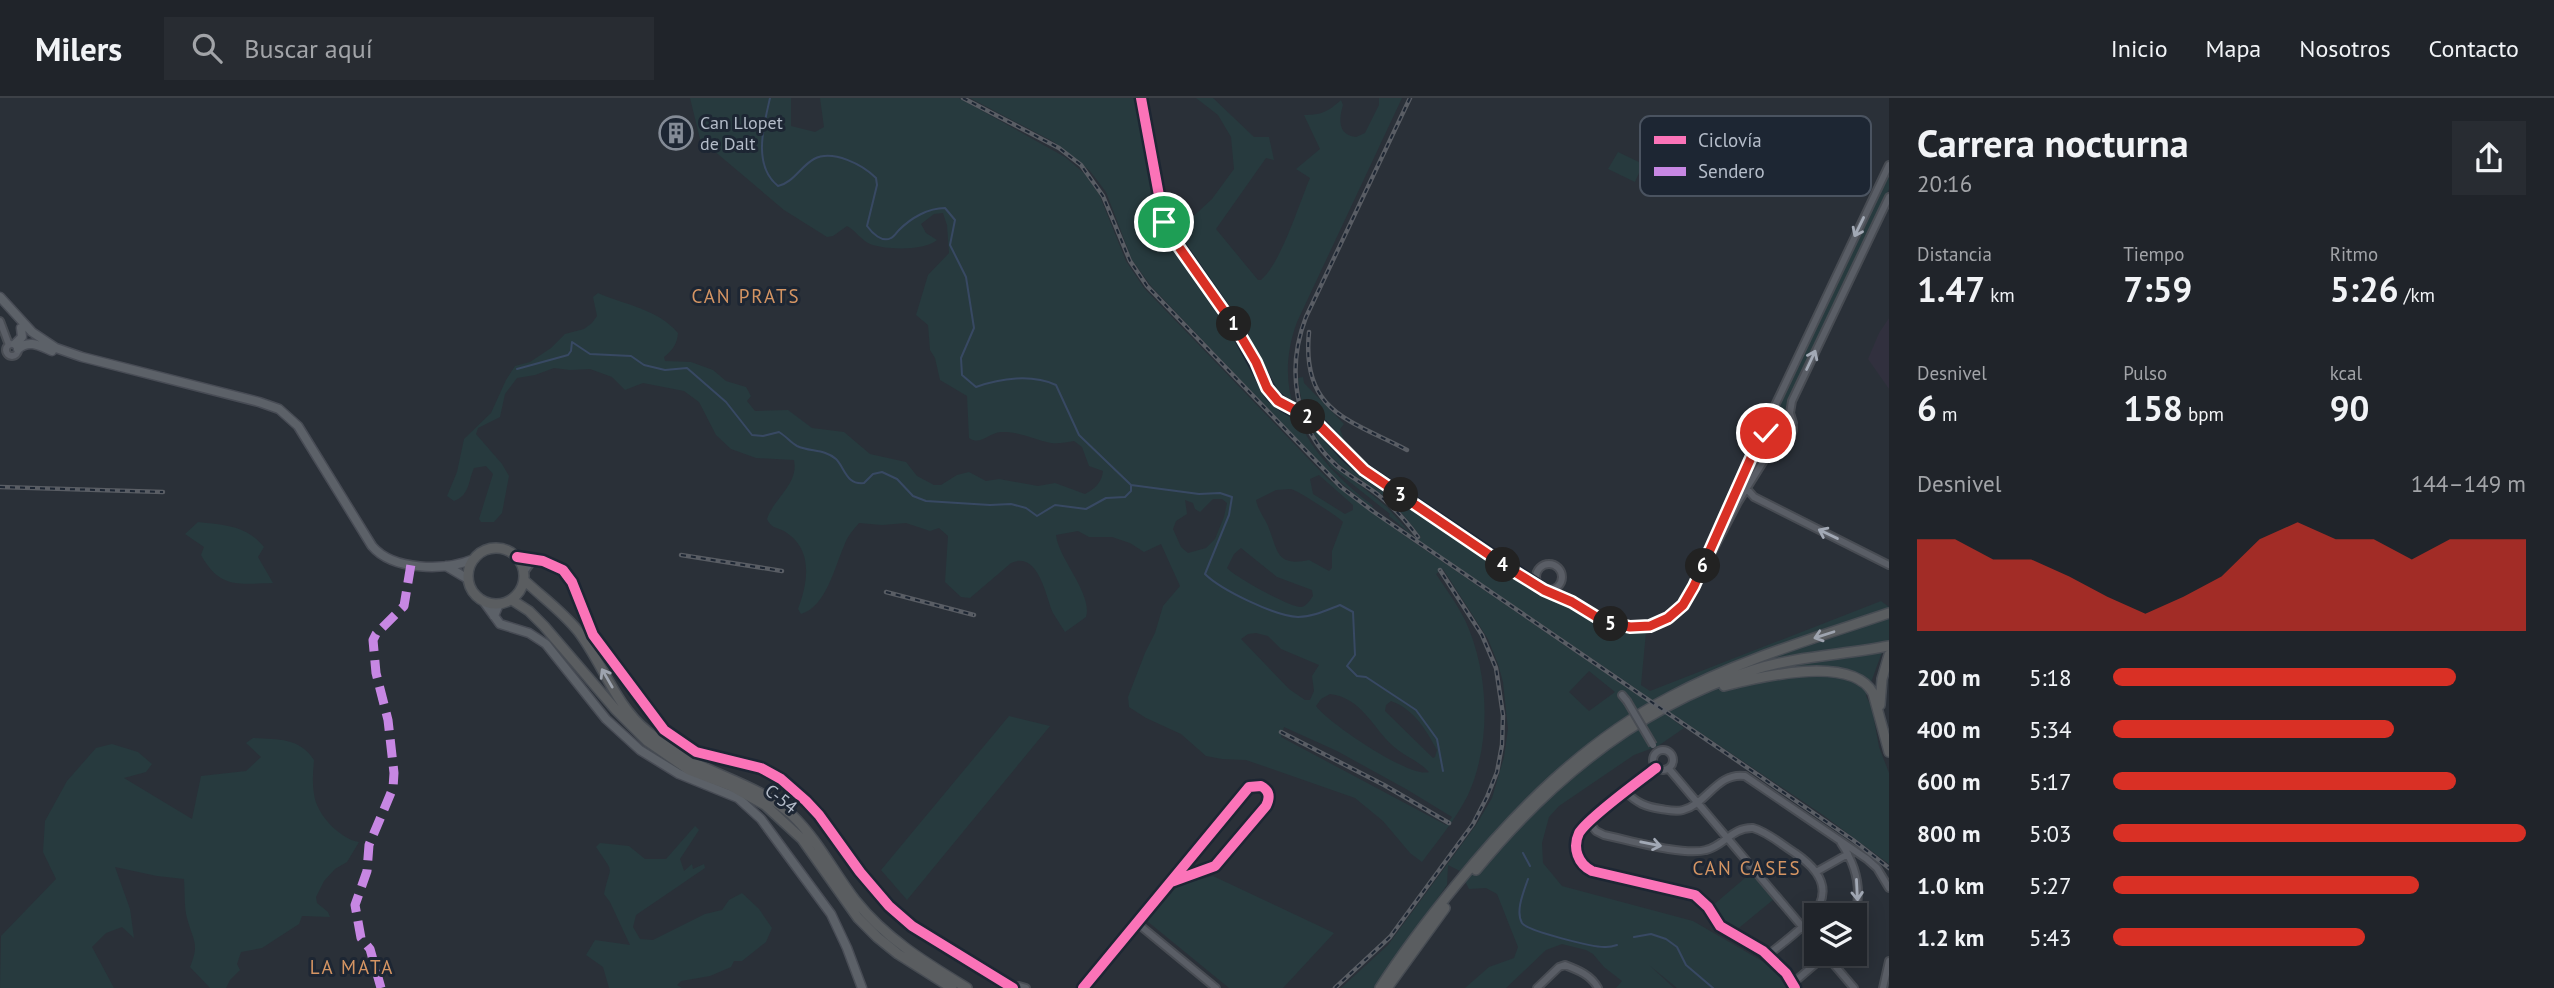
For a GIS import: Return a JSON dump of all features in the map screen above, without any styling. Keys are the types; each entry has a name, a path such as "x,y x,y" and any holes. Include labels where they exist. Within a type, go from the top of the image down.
{"highway":[{"path":"495,548 503,549 517,557 524,576 522,587 512,600 499,604 484,602 473,593 468,579 470,565 474,559 495,548"},
{"name":"C-54","path":"524,576 578,631 619,699 643,728 684,757 772,799 794,817 815,842 855,900 885,934 916,957 967,988"},
{"name":"C-54","path":"512,600 529,611 544,626 622,717 647,741 689,769 731,786 765,805 802,839 858,918 877,937 898,954 952,988"},
{"path":"1389,988 1392,975 1422,926 1494,838 1561,771 1602,738 1656,704 1704,680 1788,646 1889,613"},
{"path":"1378,988 1392,975 1464,883 1543,797 1605,745 1657,711 1754,670 1798,659 1889,646"},
{"path":"1883,734 1880,693 1889,655"},
{"path":"1679,701 1723,686 1766,677 1815,672 1852,675 1862,680 1873,693 1889,752"}],"main road":[{"path":"0,297 32,332 56,348 146,374"},
{"path":"0,303 21,328 48,349"},
{"path":"14,346 22,337 21,328"},
{"path":"14,346 31,343 81,361 259,401 285,413 300,429 372,546 382,556 394,562 411,565 446,566 474,559"},
{"path":"446,566 468,579"},
{"path":"484,602 500,624 528,633 546,644 606,719 640,750 679,774 726,793 747,805 761,819 831,914 848,948 862,988"},
{"path":"494,616 499,604"}],"street":[{"path":"1141,98 1166,227 1236,328 1256,362 1267,388 1278,401 1314,420 1364,470 1542,589 1611,624 1630,627 1650,626 1677,612 1689,597 1746,489 1773,446 1791,437 1792,401 1889,197"},
{"path":"1702,570 1766,424 1889,165"},
{"path":"0,321 14,346"},
{"path":"1770,416 1783,414 1793,423"},
{"path":"1766,424 1769,438 1783,442"},
{"path":"1746,489 1754,497 1889,565"},
{"path":"517,557 543,561 563,570 572,582 593,635 664,730 696,752 761,768 781,779 819,815 860,872 889,906 923,933 977,968 998,976 1014,988 1026,988"},
{"path":"524,576 533,560"},
{"path":"1521,575 1531,576 1545,565 1553,565 1561,570 1562,591 1572,602"},
{"path":"1536,573 1536,581 1542,589"},
{"path":"1542,589 1556,589 1563,579"},
{"path":"1622,695 1655,749 1653,760 1656,768 1664,771 1669,769 1673,762 1672,755 1667,751 1655,749"},
{"path":"1656,768 1589,822 1580,833 1576,844 1578,858 1587,868 1692,893 1705,903 1723,929 1754,944 1794,985 1814,966"},
{"path":"1669,769 1804,929"},
{"path":"1626,792 1639,803 1669,810 1686,810 1727,779 1745,776 1860,854 1877,868 1889,888"},
{"path":"1083,988 1249,787 1257,785 1267,790 1269,798 1266,806 1215,866 1171,882"},
{"path":"1589,822 1596,831 1604,835 1690,852 1710,850 1743,828 1757,828 1806,861 1816,872 1821,885 1821,899 1816,913 1768,956"},
{"path":"1838,839 1853,865"},
{"path":"1816,872 1848,854"},
{"path":"1857,903 1853,856 1860,854"},
{"path":"1136,923 1216,988"},
{"path":"1882,988 1889,961"},
{"path":"1537,988 1564,965 1579,970 1594,980 1598,988"},
{"path":"1836,966 1854,988"}],"shaded area":[{"path":"1889,318 1889,389 1868,359"}],"green space":[{"path":"690,98 791,98 791,126 815,132 824,127 820,98 959,98 1065,157 1085,174 1099,194 1126,261 1144,288 1328,479 1402,534 1636,694 1638,690 1418,540 1421,537 1393,504 1344,468 1317,439 1306,417 1298,378 1303,377 1304,383 1344,424 1340,429 1345,443 1353,453 1522,573 1539,592 1553,596 1597,622 1621,631 1646,632 1641,685 1650,691 1881,601 1889,607 1889,641 1866,696 1872,708 1879,747 1889,773 1889,864 1823,815 1674,715 1672,719 1684,728 1658,746 1634,755 1559,806 1549,817 1542,843 1543,863 1562,886 1693,921 1774,968 1788,988 1677,988 1649,965 1674,988 1616,988 1622,981 1593,954 1562,944 1546,950 1506,988 1465,988 1489,967 1514,958 1518,947 1497,894 1486,888 1469,889 1460,871 1448,865 1447,885 1374,988 1341,988 1388,945 1476,825 1492,798 1504,757 1508,729 1503,682 1498,664 1488,639 1443,569 1436,574 1465,620 1479,662 1483,684 1484,730 1476,774 1468,795 1422,862 1410,853 1383,821 1355,798 1246,760 1206,756 1181,734 1129,707 1128,697 1155,633 1163,606 1180,586 1161,544 1144,552 1130,543 1112,537 1089,537 1078,531 1056,535 1087,608 1086,617 1065,632 1053,613 1040,578 1028,563 1011,563 970,598 961,597 945,582 948,536 939,528 930,531 906,523 859,523 847,540 823,595 810,610 801,614 798,609 806,577 804,556 794,538 772,526 767,519 790,484 795,469 794,460 756,458 731,449 716,435 699,402 684,391 643,383 625,390 612,377 590,369 554,368 517,378 505,394 500,417 478,428 476,434 509,476 502,513 494,522 481,522 479,519 493,474 486,466 474,468 463,495 454,501 447,496 457,472 464,439 491,413 515,366 530,362 551,348 565,334 584,329 592,323 597,316 593,297 598,293 661,318 678,333 674,346 664,357 665,361 691,362 713,370 726,381 746,387 751,396 747,401 755,411 788,410 812,428 844,432 870,454 906,462 917,476 934,485 941,485 957,475 969,472 986,481 999,479 1038,486 1055,483 1085,494 1100,482 1103,471 1089,466 1082,447 1074,441 1051,443 1008,432 996,433 977,441 969,438 967,396 940,380 935,358 930,350 928,325 916,315 928,275 949,253 947,225 943,213 934,214 921,224 926,233 937,240 924,246 877,246 867,242 847,226 827,237 784,210 700,139","holes":["1319,475 1353,505 1353,510 1345,514 1313,494 1310,479","1291,489 1340,519 1343,522 1332,551 1332,568 1329,571 1309,560 1298,562 1284,559 1277,550 1256,500 1276,490","1213,499 1222,499 1227,503 1215,539 1206,548 1188,553 1181,547 1173,529 1176,521 1187,514 1185,500 1193,503 1195,509 1200,512","1241,548 1277,577 1312,590 1313,596 1305,606 1295,606 1263,591 1227,568 1234,554","1256,633 1268,636 1281,649 1319,665 1312,676 1314,691 1310,700 1305,700 1289,689 1241,639","1589,671 1615,692 1589,711 1569,692","1330,694 1350,701 1366,714 1393,746 1429,772 1419,772 1389,759 1352,736 1316,706","1391,701 1413,715 1437,750 1435,757 1385,711 1386,705","1284,727 1337,751 1452,817 1446,825 1281,737"]},
{"path":"970,98 1145,98 1165,205 1185,224 1212,199 1234,169 1231,137 1218,115 1196,98 1213,98 1254,137 1269,137 1274,160 1266,158 1216,229 1258,280 1261,280 1276,261 1310,178 1296,169 1320,149 1304,115 1324,112 1341,100 1342,129 1350,136 1356,137 1365,133 1379,105 1379,98 1402,98 1297,322 1289,350 1288,377 1292,402 1301,426 1331,468 1372,505 1374,510 1329,473 1151,286 1132,260 1106,192 1090,171 1054,142"},
{"path":"1618,152 1640,163 1635,182 1608,169"},
{"path":"1889,172 1889,189 1787,404 1786,412 1779,411 1779,401"},
{"path":"1764,435 1770,442 1736,503 1733,501"},
{"path":"1325,457 1387,507 1413,536 1331,467"},
{"path":"198,522 234,527 250,534 264,547 258,557 273,583 240,584 215,574 201,555 204,547 185,534"},
{"path":"1009,716 1050,726 907,900 881,870"},
{"path":"253,738 287,741 302,747 314,760 313,790 319,810 337,831 359,842 347,862 335,869 324,881 316,897 317,903 330,917 302,916 299,924 262,948 241,952 237,964 240,970 226,988 210,988 190,967 195,947 186,914 184,879 115,867 130,909 134,938 122,927 106,933 92,947 114,988 0,988 1,936 56,879 43,852 45,821 67,781 96,748 112,744 138,752 152,764 146,772 124,778 192,819 201,776 246,771 261,757 246,743"},
{"path":"695,826 699,830 680,859 684,871 692,864 693,869 704,864 705,868 636,915 633,927 640,939 653,940 705,914 722,910 729,900 742,893 759,909 772,928 766,942 742,961 734,961 731,967 710,976 681,981 677,985 682,988 609,988 603,967 586,955 595,940 630,945 604,894 610,869 596,847 600,843 629,846 645,859 666,859"},
{"path":"1752,872 1774,899 1734,932 1718,920 1711,907"},
{"path":"1213,876 1334,933 1283,988 1229,988 1147,921 1178,885"}],"waterway":[{"path":"770,98 763,132 762,156 770,177 778,186 814,159 822,156 839,157 864,168 876,178 877,185 867,226 878,236 891,238 920,214 932,210 945,208 955,220 950,245 966,277 974,328 961,358 962,375 976,387 1016,378 1037,379 1056,385 1079,435 1131,485 1199,494 1220,493 1232,497 1229,515 1205,574 1249,601 1288,616 1309,616 1340,605 1353,612 1355,655 1347,666 1357,676 1366,677 1416,710 1437,739 1443,771"},
{"path":"517,369 568,355 572,342 590,354 631,356 644,365 665,370 687,368 726,402 752,435 763,436 779,432 797,446 832,456 853,481 864,483 873,474 882,472 897,479 913,496 926,501 1011,504 1026,508 1037,516 1055,505 1086,509 1106,498 1125,497 1131,491 1131,485"},
{"path":"1523,853 1530,866"},
{"path":"1528,879 1520,907 1522,923 1576,942 1599,947 1617,945"},
{"path":"1634,937 1651,934 1666,939 1677,947 1686,965 1713,988"}],"railway":[{"path":"963,98 1059,148 1081,165 1103,196 1130,261 1147,286 1341,487 1853,840 1889,868"},
{"path":"1410,98 1306,317 1296,357 1296,377 1303,416 1323,451 1337,466 1388,504 1418,537"},
{"path":"1309,332 1309,359 1313,380 1321,397 1349,421 1407,450"},
{"path":"0,487 163,492"},
{"path":"681,555 782,571"},
{"path":"1335,988 1390,937 1473,824 1497,772 1502,745 1503,715 1496,668 1482,635 1440,570"},
{"path":"886,592 974,615"},
{"path":"1281,732 1384,785 1449,823"}],"marked path":[{"path":"381,988 370,949 361,938 355,905 367,871 369,845 393,788 388,720 376,673 373,640 404,606 411,564"}],"cycle path":[{"path":"1141,98 1163,217 1169,232 1236,328 1272,395 1321,426 1364,470 1541,588"},
{"path":"517,557 543,561 563,570 572,582 593,635 664,730 696,752 761,768 781,779 819,815 860,872 889,906 912,926 1013,988"},
{"path":"1656,768 1584,826 1576,844 1580,860 1592,871 1695,895 1708,907 1720,926 1763,951 1786,973 1795,988"},
{"path":"1083,988 1249,787 1261,786 1268,792 1266,806 1215,866 1171,882"}],"place":[{"name":"Can Llopet de Dalt","path":"676,133"}],"district":[{"name":"CAN PRATS","path":"746,296"},
{"name":"CAN CASES","path":"1747,868"},
{"name":"LA MATA","path":"352,967"}],"route":[{"path":"1164,222 1247,345 1262,379 1278,401 1314,420 1364,470 1510,569 1544,590 1611,624 1640,628 1650,626 1668,618 1683,605 1702,570 1766,424 1766,433"}]}
